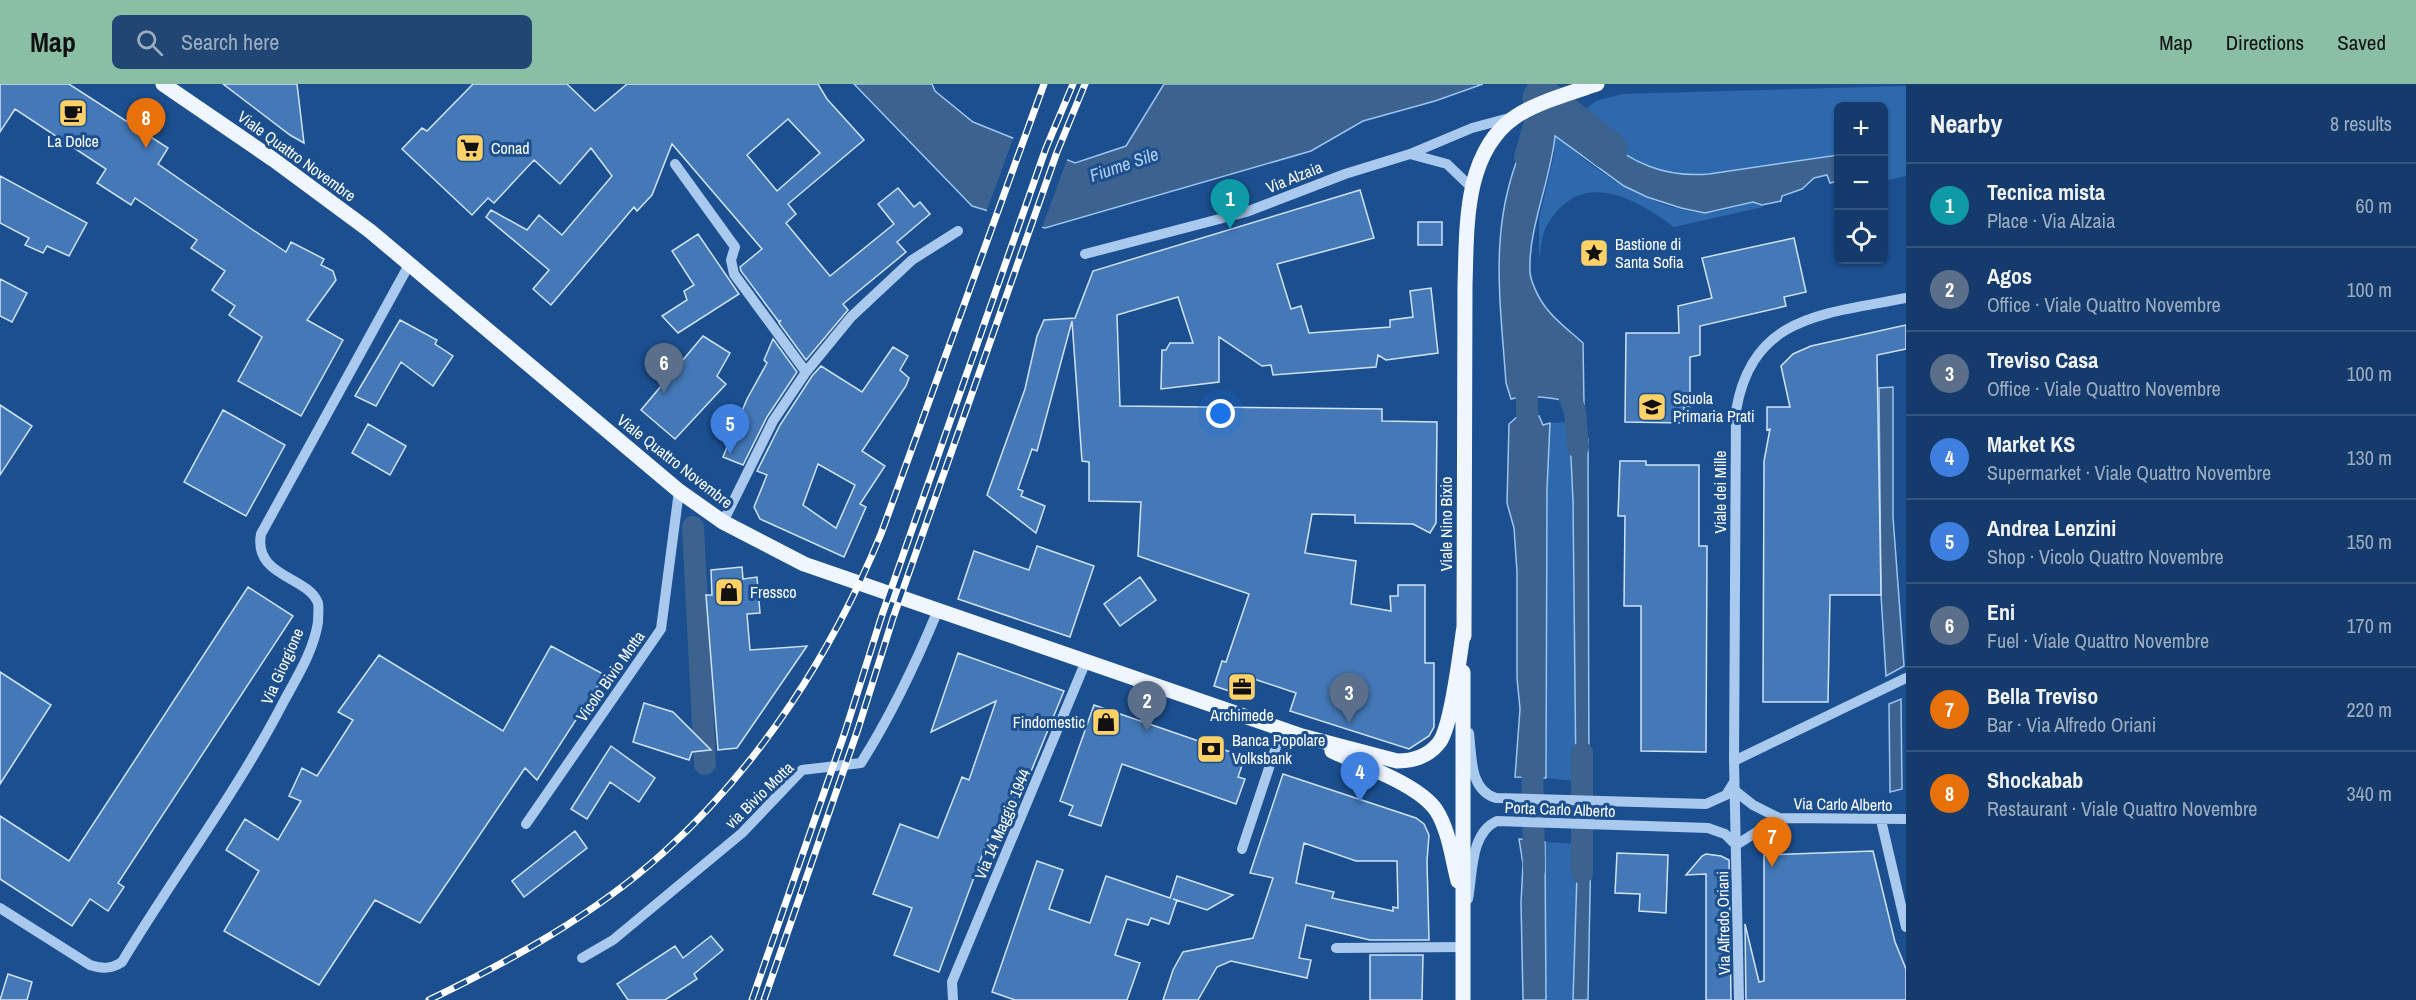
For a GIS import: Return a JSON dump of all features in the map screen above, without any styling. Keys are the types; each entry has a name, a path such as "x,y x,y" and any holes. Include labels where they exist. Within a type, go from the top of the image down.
{"main road":[{"name":"Viale Quattro Novembre","path":"163,84 274,160 410,263 679,491 723,522 804,564 1302,736 1397,760 1413,761 1431,751 1446,731 1464,627"},
{"path":"1516,117 1597,84"},
{"name":"Viale Nino Bixio","path":"1463,1000 1467,229 1475,176 1487,148 1516,117"},
{"name":"Viale Quattro Novembre","path":"1302,736 1406,786 1421,795 1435,809 1443,825 1464,903"}],"street":[{"name":"Via Alzaia","path":"1085,254 1246,213 1345,174 1410,154 1472,128 1516,117"},
{"path":"1410,154 1447,164 1473,189"},
{"path":"675,164 735,247 731,260 734,274 806,372"},
{"path":"723,522 773,421 806,372 851,317 912,260 958,231"},
{"name":"Via Giorgione","path":"0,908 90,965 102,968 114,967 122,962 255,756 311,646 318,622 318,603 311,594 268,563 259,544 261,534 410,263"},
{"name":"Viale dei Mille","path":"1734,786 1736,411 1744,376 1770,341 1784,329 1810,317 1906,298"},
{"name":"Vicolo Bivio Motta","path":"526,825 661,629 679,491"},
{"name":"via Bivio Motta","path":"582,958 613,940 742,833 802,770 861,763 885,725 915,667 938,610"},
{"name":"Via 14 Maggio 1944","path":"953,1000 952,982 1086,661"},
{"path":"1734,761 1906,678"},
{"name":"Porta Carlo Alberto","path":"1463,694 1474,773 1479,787 1489,796 1594,802 1706,804 1726,795 1734,786"},
{"path":"1242,849 1282,729"},
{"name":"Via Carlo Alberto","path":"1734,786 1753,805 1779,818 1906,819"},
{"name":"Via Alfredo Oriani","path":"1734,786 1739,1000"},
{"name":"Via Carlo Alberto","path":"1736,845 1779,818"},
{"path":"1881,820 1906,927"},
{"name":"Porta Carlo Alberto","path":"1463,931 1479,835 1487,826 1497,821 1708,828 1725,834 1736,845"},
{"path":"1336,948 1463,947"}],"shaded area":[{"path":"1906,86 1906,176 1888,180 1888,102 1834,102 1834,156 1749,171 1702,176 1661,172 1638,163 1616,149 1577,116 1596,101 1622,94"},
{"path":"1555,135 1605,174 1643,196 1663,204 1704,213 1722,211 1753,202 1760,202 1763,207 1674,227 1624,198 1607,193 1591,193 1575,197 1560,209 1546,227 1539,259 1539,218 1554,155"},
{"path":"1568,422 1573,501 1576,781 1546,778 1547,489 1550,423"},
{"path":"1545,842 1578,844 1573,1000 1546,1000"}],"water":[{"name":"Fiume Sile","path":"854,84 932,84 935,91 973,122 1075,163 1126,146 1164,84 1483,84 1435,101 1363,121 1311,151 1045,228 972,206"},
{"path":"1568,115 1573,116 1636,161 1678,174 1709,174 1834,156 1834,182 1830,183 1827,175 1814,178 1802,189 1782,196 1781,201 1762,205 1753,202 1705,213 1647,197 1624,186 1555,136 1532,238 1530,275 1537,293 1548,310 1583,343 1584,404 1538,397 1511,399 1506,383 1499,258 1506,198 1514,168 1527,137 1526,132"},
{"path":"1893,387 1893,517 1904,666 1886,676 1881,595 1879,388"},
{"path":"1569,415 1581,416 1581,431 1588,439 1589,783 1576,781 1573,501"},
{"path":"1518,416 1539,416 1543,425 1550,423 1547,489 1546,778 1515,777 1520,709 1517,678 1517,572 1514,528 1507,503 1509,424"},
{"path":"1901,699 1902,789 1890,792 1889,704"},
{"path":"1519,839 1545,842 1546,1000 1523,1000 1521,903 1523,864"},
{"path":"1591,843 1588,1000 1573,1000 1578,844"}],"pier":[{"path":"1014,136 1068,157 1041,230 986,213"}],"building":[{"path":"0,84 69,84 168,148 158,164 253,230 286,252 291,242 324,259 321,265 333,271 336,280 307,320 343,340 301,416 238,381 262,337 229,315 235,306 212,290 225,271 191,248 197,240 135,198 131,205 97,183 106,169 15,109 0,132"},
{"path":"223,84 297,84 304,143 290,135"},
{"path":"473,84 567,84 595,111 627,84 818,84 827,99 864,140 788,204 796,214 786,223 830,276 894,224 878,204 898,188 914,207 920,202 930,214 897,242 906,252 843,304 848,310 806,360 779,323 781,320 779,322 741,271 740,267 762,249 672,144 652,195 637,211 634,207 551,305 533,289 549,270 486,217 491,210 527,230 539,215 562,235 612,176 591,148 560,184 534,160 494,203 488,198 472,215 402,149 422,128 427,131","holes":["788,119 820,153 777,191 747,155"]},
{"path":"0,176 87,223 69,256 47,246 43,253 25,245 29,238 0,223"},
{"path":"1360,190 1374,238 1277,264 1291,309 1301,306 1309,333 1390,327 1390,320 1413,317 1410,291 1431,288 1438,353 1386,360 1378,355 1376,367 1273,375 1271,365 1262,366 1219,337 1219,382 1161,389 1162,350 1166,350 1170,343 1193,343 1178,297 1117,315 1120,406 1382,409 1382,421 1437,422 1436,523 1430,533 1413,524 1355,523 1355,515 1312,514 1305,553 1356,561 1351,604 1391,611 1390,596 1398,596 1398,585 1425,585 1425,663 1434,663 1434,727 1429,736 1409,749 1290,711 1296,693 1254,679 1248,697 1214,686 1222,661 1226,662 1249,594 1138,556 1141,502 1089,501 1089,462 1082,461 1072,321 1037,451 1032,449 1018,489 1023,491 1021,496 1045,506 1036,533 987,495 1025,389 1037,336 1044,320 1075,318 1093,271"},
{"path":"1418,222 1442,222 1442,245 1418,245"},
{"path":"698,234 739,294 678,333 662,316 687,300 684,291 694,285 672,251"},
{"path":"1794,238 1806,292 1784,297 1786,306 1700,326 1700,355 1690,357 1690,407 1684,407 1684,423 1625,422 1626,333 1679,333 1678,306 1712,298 1702,258"},
{"path":"0,279 27,293 12,322 0,316"},
{"path":"400,320 437,340 435,344 453,356 433,386 401,362 376,406 355,396"},
{"path":"1906,325 1906,349 1877,355 1881,595 1830,595 1828,702 1763,702 1764,461 1770,429 1767,430 1767,407 1790,407 1781,366 1793,354 1811,346"},
{"path":"703,336 730,353 717,376 726,384 675,439 641,410"},
{"path":"773,339 797,372 767,417 743,465 723,457 747,399 767,363 764,360"},
{"path":"893,347 908,356 900,370 909,378 906,386 862,451 885,466 860,504 866,507 844,557 760,519 754,507 767,475 757,471 780,425 821,366 862,392","holes":["818,464 855,485 836,528 803,505"]},
{"path":"0,405 32,426 0,475"},
{"path":"223,410 285,445 246,516 184,482"},
{"path":"368,424 406,446 390,475 352,453"},
{"path":"1620,461 1646,461 1646,465 1699,465 1699,546 1707,546 1706,752 1641,751 1641,606 1624,606 1625,516 1618,516"},
{"path":"1037,546 1094,566 1070,637 958,599 974,551 1029,570"},
{"path":"742,567 743,579 757,577 760,613 747,614 750,650 807,646 737,748 718,750 706,595 712,595 711,570"},
{"path":"1140,577 1156,600 1120,626 1104,604"},
{"path":"248,587 293,616 118,883 124,887 108,911 90,899 72,926 0,879 0,816 69,861"},
{"path":"551,646 605,675 537,780 525,768 420,923 375,900 319,985 224,931 259,871 226,850 245,819 278,840 301,801 289,796 302,768 317,776 353,720 338,712 379,655 503,731"},
{"path":"958,653 1064,691 1002,842 989,837 939,972 894,955 912,908 873,894 900,824 938,838 962,777 969,780 996,701 931,732"},
{"path":"0,672 51,705 0,784"},
{"path":"644,703 673,712 711,750 692,752 689,760 633,742"},
{"path":"1094,705 1245,757 1238,777 1245,779 1236,804 1122,764 1101,826 1069,815 1073,806 1060,801"},
{"path":"611,746 655,778 639,802 610,782 587,819 571,809"},
{"path":"1283,774 1416,818 1424,824 1429,835 1427,861 1429,940 1370,940 1306,925 1299,958 1311,960 1307,978 1231,961 1217,967 1198,1000 1163,1000 1173,970 1183,952 1253,938 1273,878 1250,873","holes":["1304,843 1356,861 1397,861 1398,908 1393,907 1393,911 1332,898 1334,892 1296,883"]},
{"path":"575,831 587,848 524,897 512,881"},
{"path":"1873,851 1895,942 1906,969 1906,1000 1746,1000 1745,924 1759,982 1764,981 1764,855"},
{"path":"1617,853 1668,855 1666,913 1639,911 1640,894 1615,893"},
{"path":"1706,854 1721,856 1729,860 1731,1000 1706,1000 1706,874 1686,875"},
{"path":"1037,861 1063,870 1049,909 1090,923 1106,876 1170,898 1177,876 1233,895 1207,910 1177,900 1169,924 1151,918 1148,925 1127,919 1115,955 1140,963 1127,1000 1015,1000 992,992"},
{"path":"711,936 723,950 694,974 697,979 665,1000 628,1000 617,984 675,946 683,958"},
{"path":"1370,955 1423,955 1422,1000 1370,1000"},
{"path":"8,974 32,982 27,1000 0,1000"}],"waterway":[{"path":"1525,157 1542,98 1539,84"},
{"path":"1542,98 1608,150"},
{"path":"1526,369 1528,447"},
{"path":"1561,374 1575,411 1578,447"},
{"path":"693,527 705,764"},
{"path":"1532,750 1534,870"},
{"path":"1582,753 1582,873"}],"railway":[{"path":"429,1000 551,935 637,875 663,853 731,784 790,706 840,622 881,534 1044,84"},
{"path":"752,1000 845,732 882,615 1046,148 1073,84"},
{"path":"764,1000 858,729 893,618 1057,152 1085,84"}],"place":[{"name":"La Dolce","path":"73,113"},
{"name":"Shockabab","path":"146,148"},
{"name":"Conad","path":"470,148"},
{"name":"Tecnica mista","path":"1230,229"},
{"name":"Bastione di Santa Sofia","path":"1594,253"},
{"name":"Eni","path":"664,393"},
{"name":"Scuola Primaria Prati","path":"1652,407"},
{"name":"Andrea Lenzini","path":"730,454"},
{"name":"Fressco","path":"729,592"},
{"name":"Archimede","path":"1242,687"},
{"name":"Findomestic","path":"1106,722"},
{"name":"Treviso Casa","path":"1349,723"},
{"name":"Agos","path":"1147,731"},
{"name":"Banca Popolare Volksbank","path":"1211,749"},
{"name":"Market KS","path":"1360,802"},
{"name":"Bella Treviso","path":"1772,867"}]}
